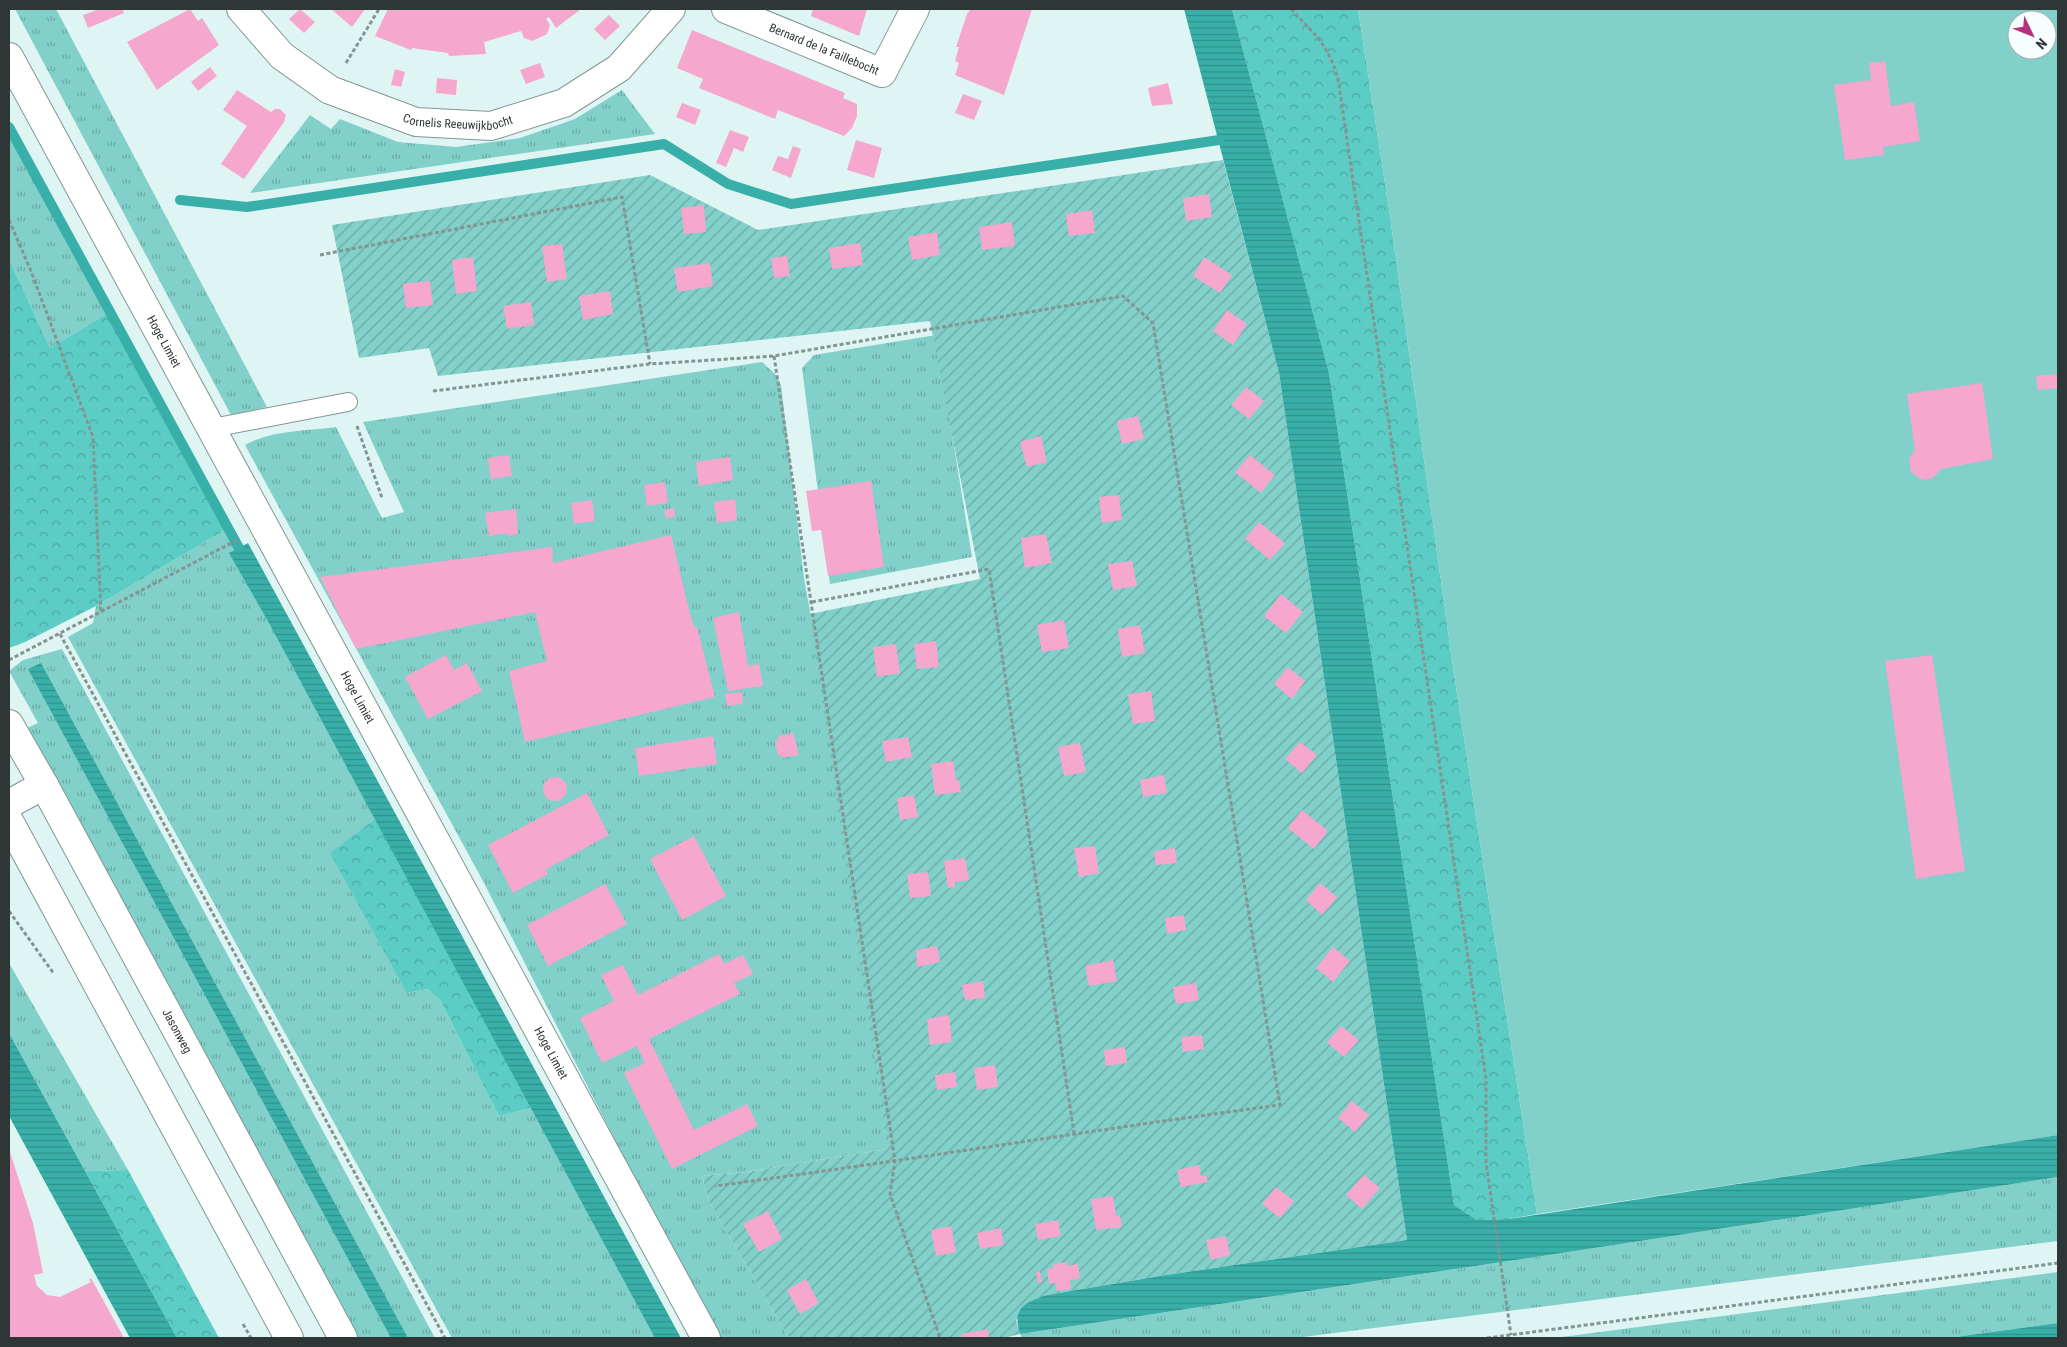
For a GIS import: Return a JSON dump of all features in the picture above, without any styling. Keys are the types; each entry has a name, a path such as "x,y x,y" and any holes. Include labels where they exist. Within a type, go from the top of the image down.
{"street":[{"name":"Cornelis Reeuwijkbocht","path":"241,9 282,56 330,90 416,122 491,126 564,103 619,68 672,9"},
{"name":"Bernard de la Faillebocht","path":"726,9 882,73 915,9"},
{"name":"Hoge Limiet","path":"9,57 706,1338"},
{"name":"Jasonweg","path":"9,724 44,785 343,1338"},
{"path":"9,804 44,785"},
{"path":"9,821 289,1338"}],"lane":[{"path":"212,428 348,402"}],"path":[{"path":"330,90 379,9"},
{"path":"1291,9 1322,42 1332,58 1338,79 1486,1079 1485,1152 1511,1335"},
{"path":"320,255 622,197 650,364"},
{"path":"9,220 31,271 93,437 101,612"},
{"path":"433,391 650,364 774,356 1123,296 1153,323 1280,1104 1074,1132 895,1161 715,1186"},
{"path":"774,356 895,1161 890,1194 940,1338"},
{"path":"348,402 382,498"},
{"path":"9,660 218,550"},
{"path":"812,602 989,569 1074,1132"},
{"path":"60,634 445,1338"},
{"path":"9,911 58,979"},
{"path":"1487,1338 2058,1263"},
{"path":"241,1321 250,1338"}],"green space":[{"path":"15,9 56,9 267,407 231,415"},
{"path":"1232,9 1358,9 1389,209 1452,660 1537,1214 1509,1219 1477,1220 1454,1205 1329,373"},
{"path":"1358,9 2058,9 2058,1135 1537,1214 1452,660 1389,209"},
{"path":"622,90 655,134 250,193 310,115 331,129 340,119 398,142 456,147 520,138 575,119"},
{"path":"9,120 111,311 50,348 9,259"},
{"path":"1223,160 1279,373 1407,1240 1166,1275 1047,1295 1016,1320 1020,1334 1004,1338 789,1338 708,1200 702,1176 747,1172 887,1149 810,614 980,579 930,321 438,376 429,348 359,358 332,225 650,175 758,230"},
{"path":"9,259 50,348 111,311 230,527 96,606 25,642 9,648"},
{"path":"936,335 972,557 830,584 802,368 814,355"},
{"path":"762,362 776,375 781,385 804,578 826,700 887,1149 746,1172 702,1176 708,1200 789,1338 721,1338 651,1211 483,881 245,445 266,436 336,427 382,518 404,512 363,422"},
{"path":"230,527 386,811 407,993 428,989 440,1000 499,1116 543,1105 678,1338 452,1338 68,637 93,623 96,606"},
{"path":"62,649 435,1338 353,1338 23,730 38,723 9,671 23,660"},
{"path":"386,811 543,1105 499,1116 440,1000 428,989 407,993 330,853"},
{"path":"9,963 128,1170 85,1171 9,1033"},
{"path":"128,1170 219,1338 177,1338 85,1171"},
{"path":"2058,1177 2058,1241 1295,1338 1022,1338 1020,1334 1562,1253"},
{"path":"2058,1272 2058,1323 1948,1338 1554,1338"}],"shaded area":[{"path":"1184,9 1232,9 1329,373 1454,1205 1477,1220 1509,1219 2058,1135 2058,1177 1020,1334 1018,1325 1019,1312 1026,1304 1047,1295 1166,1275 1407,1240 1279,373"},
{"path":"248,543 681,1338 655,1338 269,623 229,553"},
{"path":"41,663 408,1338 391,1338 28,669"},
{"path":"9,1033 177,1338 130,1338 9,1116"},
{"path":"2058,1323 2058,1338 1948,1338"}],"building":[{"path":"100,9 122,9 124,13 88,28 83,15"},
{"path":"190,9 198,21 202,18 219,45 157,90 127,42"},
{"path":"300,9 315,22 304,33 289,19"},
{"path":"331,9 365,9 352,27"},
{"path":"388,9 581,9 556,28 549,17 546,19 550,25 547,34 532,41 524,38 521,31 484,42 486,54 449,56 448,53 412,48 411,50 375,36"},
{"path":"813,9 867,9 859,36 811,16"},
{"path":"971,9 1032,9 1004,95 955,75 959,63 955,61 959,47 956,47 967,14"},
{"path":"609,15 620,26 605,40 594,29"},
{"path":"692,30 845,93 843,98 857,104 857,116 852,128 844,136 778,110 775,119 699,88 703,79 677,68"},
{"path":"1885,61 1891,106 1914,102 1920,141 1883,147 1884,155 1845,160 1834,85 1871,80 1869,63"},
{"path":"540,63 545,77 526,84 520,70"},
{"path":"210,67 217,76 198,91 191,82"},
{"path":"395,69 405,72 401,87 391,85"},
{"path":"437,78 457,80 456,95 436,93"},
{"path":"1168,83 1173,104 1152,106 1148,88"},
{"path":"237,90 271,112 275,109 280,109 286,115 284,122 244,179 221,164 247,126 223,110"},
{"path":"963,94 982,101 974,120 955,113"},
{"path":"682,103 701,110 695,125 676,117"},
{"path":"730,130 749,137 743,152 734,148 726,167 716,163"},
{"path":"856,140 882,148 874,178 847,170"},
{"path":"793,146 801,149 791,178 772,170 778,156 788,159"},
{"path":"1209,194 1212,217 1186,221 1183,198"},
{"path":"704,205 706,232 684,234 681,208"},
{"path":"1092,210 1095,233 1069,236 1066,214"},
{"path":"1012,222 1015,246 982,250 979,227"},
{"path":"937,232 940,255 912,260 908,237"},
{"path":"860,243 863,265 832,269 829,248"},
{"path":"562,244 567,279 547,282 542,246"},
{"path":"787,256 790,276 774,278 771,258"},
{"path":"473,257 477,291 456,294 452,260"},
{"path":"1204,257 1232,275 1220,293 1193,276"},
{"path":"710,263 713,286 678,292 674,268"},
{"path":"430,281 433,305 406,308 403,284"},
{"path":"610,291 613,314 583,320 579,296"},
{"path":"531,302 534,325 507,329 503,306"},
{"path":"1227,310 1247,324 1233,345 1213,331"},
{"path":"2058,374 2058,388 2038,390 2036,376"},
{"path":"1982,383 1993,459 1941,469 1933,478 1922,480 1911,472 1909,459 1915,450 1907,394"},
{"path":"1246,387 1264,401 1249,419 1231,405"},
{"path":"1138,416 1144,439 1122,444 1117,421"},
{"path":"1041,436 1047,462 1027,467 1020,442"},
{"path":"509,455 512,476 491,479 488,458"},
{"path":"1250,455 1275,475 1261,493 1235,472"},
{"path":"730,457 733,480 699,486 696,462"},
{"path":"871,481 884,567 828,576 821,530 812,531 806,491"},
{"path":"665,482 668,503 647,506 644,485"},
{"path":"1119,495 1122,520 1102,523 1099,497"},
{"path":"735,499 737,520 717,523 714,502"},
{"path":"592,500 595,521 574,524 571,503"},
{"path":"674,508 675,517 666,518 664,510"},
{"path":"516,509 518,534 508,536 507,533 489,536 485,513"},
{"path":"1259,522 1285,543 1270,560 1245,539"},
{"path":"1046,534 1052,563 1025,568 1021,538"},
{"path":"671,535 689,610 694,627 697,627 715,697 525,742 509,671 547,661 535,612 356,649 320,577 552,547 553,563"},
{"path":"1132,561 1137,586 1113,590 1108,564"},
{"path":"1281,594 1303,612 1286,633 1264,616"},
{"path":"739,612 748,666 759,664 763,686 728,691 713,618"},
{"path":"1064,620 1069,648 1042,652 1037,625"},
{"path":"1140,625 1145,653 1122,657 1118,629"},
{"path":"936,641 939,667 917,669 914,644"},
{"path":"896,644 900,673 877,677 873,647"},
{"path":"446,655 454,670 467,663 482,691 428,719 405,677"},
{"path":"1932,655 1965,871 1916,879 1885,661"},
{"path":"1288,667 1305,681 1292,699 1274,684"},
{"path":"1151,691 1155,721 1133,724 1128,694"},
{"path":"742,692 743,704 727,706 725,694"},
{"path":"793,733 799,755 782,758 782,755 778,756 775,741 779,740 778,736"},
{"path":"713,736 717,764 639,776 635,748"},
{"path":"908,737 912,757 886,762 882,741"},
{"path":"1300,742 1317,755 1302,773 1285,759"},
{"path":"1080,743 1086,772 1064,776 1058,747"},
{"path":"953,761 956,780 959,780 961,792 935,795 931,764"},
{"path":"1164,775 1167,793 1143,797 1140,780"},
{"path":"550,777 560,777 567,784 567,794 560,801 550,801 543,794 543,784"},
{"path":"587,793 609,835 545,870 548,874 513,893 488,845"},
{"path":"914,795 918,817 900,820 897,798"},
{"path":"1302,810 1328,831 1314,849 1288,828"},
{"path":"694,836 726,896 682,920 650,859"},
{"path":"1095,846 1099,873 1079,877 1074,848"},
{"path":"1175,848 1177,863 1156,865 1154,851"},
{"path":"965,858 969,880 955,882 955,887 948,888 944,861"},
{"path":"928,872 931,896 910,898 907,874"},
{"path":"1320,883 1337,897 1322,915 1306,900"},
{"path":"605,884 627,924 548,966 527,925"},
{"path":"1184,915 1186,930 1167,934 1165,918"},
{"path":"937,946 940,962 917,967 916,950"},
{"path":"1333,947 1350,961 1333,982 1316,968"},
{"path":"719,954 724,964 743,955 753,974 734,983 740,994 649,1039 694,1130 747,1104 758,1126 672,1169 624,1073 645,1063 637,1046 602,1063 580,1018 614,1001 601,975 623,965 638,995"},
{"path":"1113,960 1117,981 1089,986 1085,966"},
{"path":"983,981 985,998 965,1000 962,985"},
{"path":"1196,983 1199,1000 1176,1004 1173,987"},
{"path":"949,1015 952,1042 930,1045 927,1019"},
{"path":"1341,1026 1359,1040 1344,1057 1327,1042"},
{"path":"1202,1035 1204,1049 1183,1052 1181,1037"},
{"path":"1125,1047 1127,1063 1106,1066 1104,1050"},
{"path":"995,1065 998,1087 977,1090 974,1068"},
{"path":"955,1072 957,1087 937,1090 935,1075"},
{"path":"1352,1101 1369,1115 1355,1132 1338,1118"},
{"path":"9,1149 33,1223 43,1273 34,1275 37,1286 47,1295 60,1297 91,1282 89,1280 91,1278 124,1338 9,1338"},
{"path":"1199,1165 1201,1176 1206,1176 1208,1182 1181,1187 1177,1170"},
{"path":"1364,1175 1380,1188 1362,1209 1346,1195"},
{"path":"1276,1187 1294,1201 1280,1218 1262,1204"},
{"path":"1113,1196 1116,1216 1120,1215 1122,1227 1096,1230 1091,1199"},
{"path":"768,1211 782,1239 759,1252 743,1224"},
{"path":"1058,1220 1061,1236 1038,1240 1035,1224"},
{"path":"951,1226 956,1252 936,1256 931,1230"},
{"path":"1001,1228 1004,1245 980,1249 977,1233"},
{"path":"1226,1236 1230,1255 1211,1260 1206,1240"},
{"path":"1067,1262 1068,1266 1078,1264 1080,1278 1070,1280 1071,1289 1057,1291 1055,1283 1049,1284 1047,1269 1054,1268 1053,1264"},
{"path":"1036,1272 1040,1272 1042,1282 1038,1283"},
{"path":"806,1279 819,1303 800,1314 787,1290"},
{"path":"988,1329 989,1338 962,1338 961,1334"}],"waterway":[{"path":"9,127 239,548"},
{"path":"180,200 247,207 664,144 728,184 791,204 1219,140"}]}
